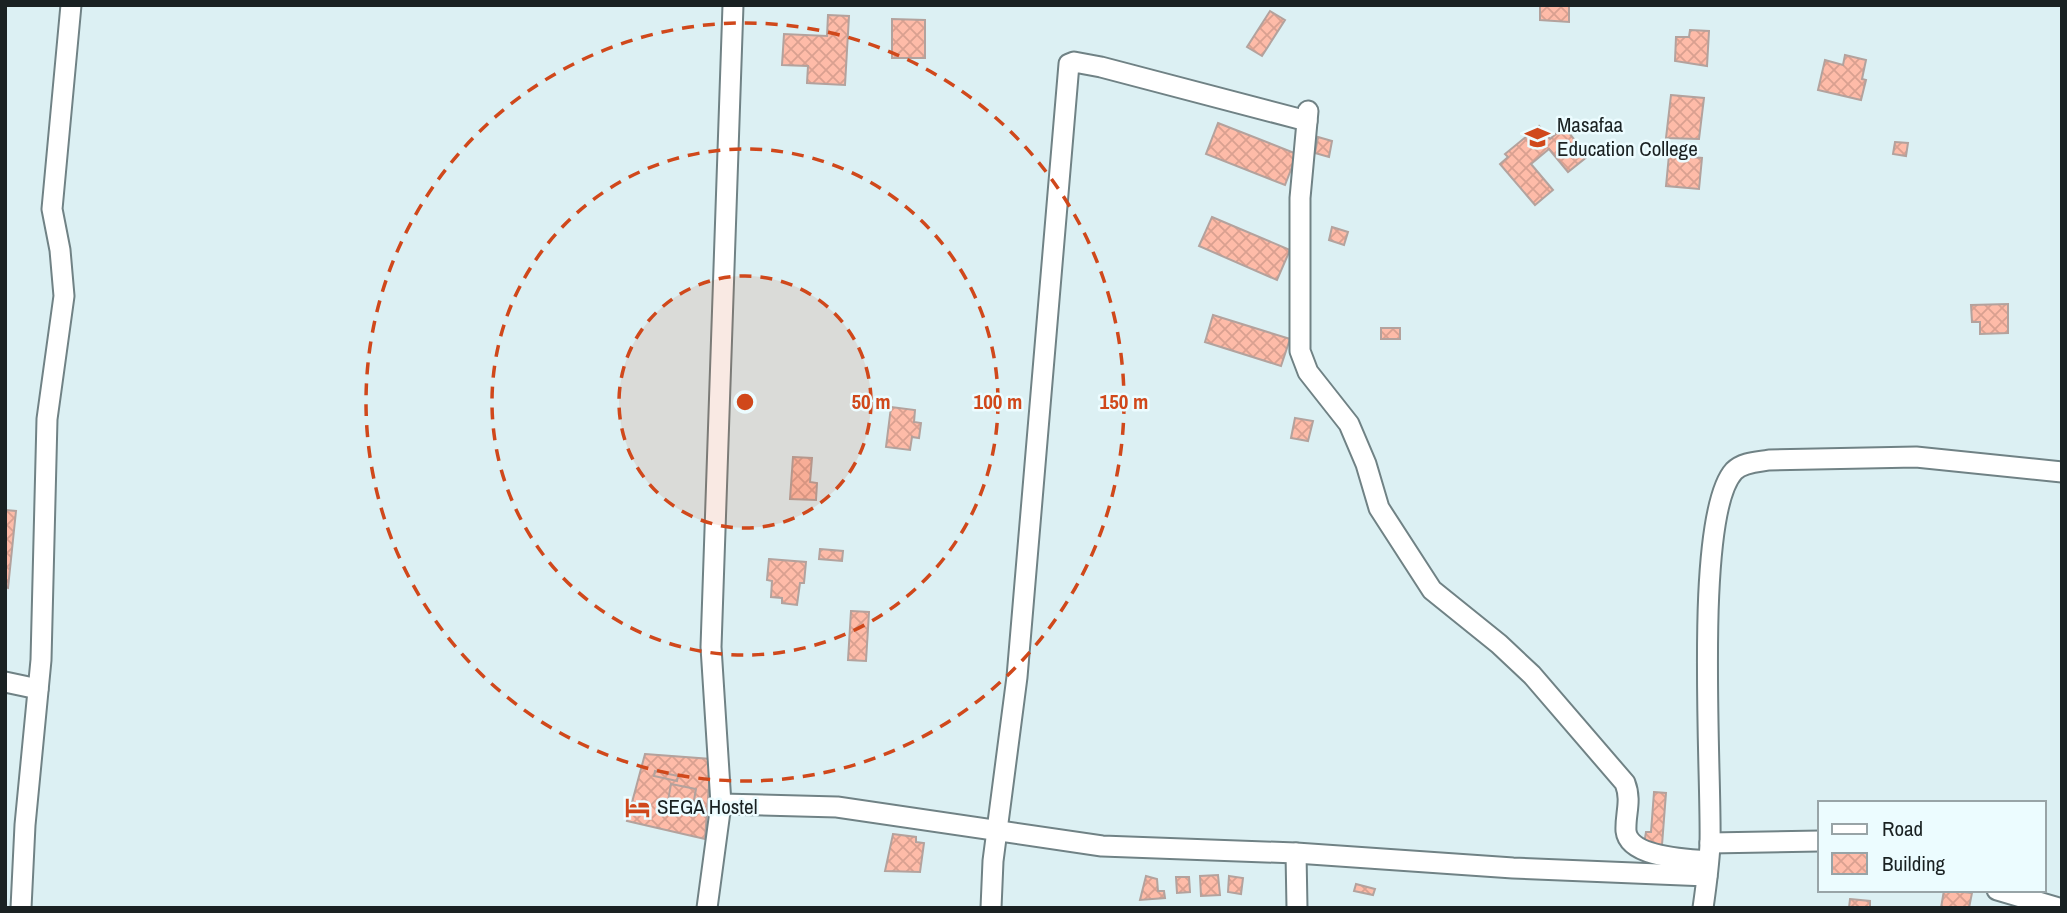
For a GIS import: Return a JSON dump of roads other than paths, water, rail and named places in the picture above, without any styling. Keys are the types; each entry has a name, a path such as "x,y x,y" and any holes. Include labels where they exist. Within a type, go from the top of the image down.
{"street":[{"path":"21,908 14,844 41,660 47,419 64,296 60,250 52,209 71,5"},
{"path":"707,908 721,804 711,647 733,5"},
{"path":"991,908 997,833 1017,677 1069,64 1074,62 1308,116 1300,211 1299,324 1303,363 1349,424 1366,464 1372,492 1379,508 1432,590 1499,644 1531,675 1625,783 1630,796 1626,832 1630,842 1651,853 1708,860"},
{"path":"1703,908 1708,860 1708,706 1716,512 1735,471 1745,464 1769,460 1916,457 2062,472"},
{"path":"5,682 38,690"},
{"path":"721,804 837,807 997,833 1102,846 1296,853 1513,868 1708,860 1818,841"},
{"path":"1296,853 1297,908"},
{"path":"2004,892 2060,908 2062,897"}],"place":[{"name":"Masafaa Education College","path":"1537,137"},
{"name":"SEGA Hostel","path":"637,807"}]}
